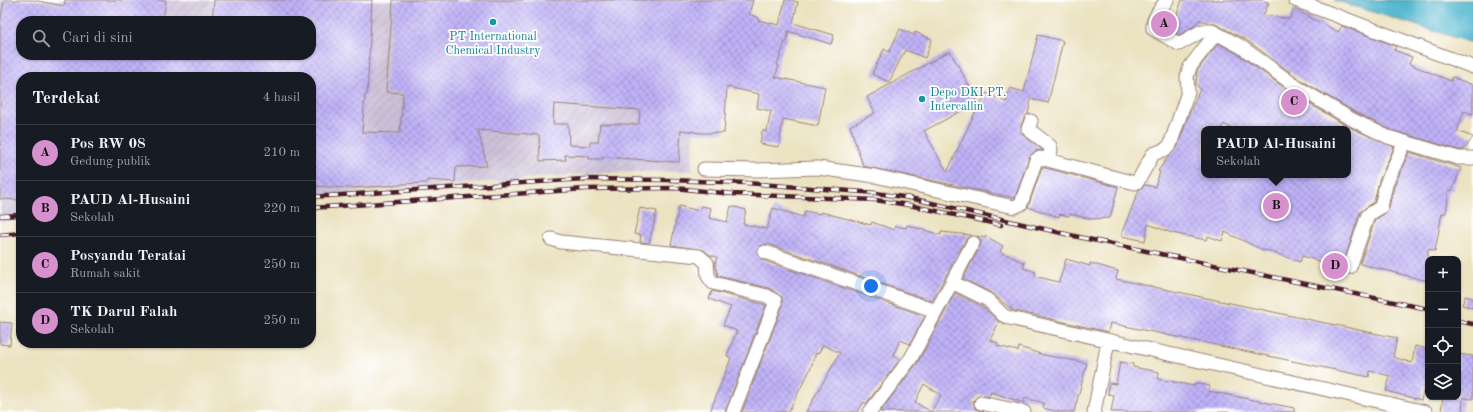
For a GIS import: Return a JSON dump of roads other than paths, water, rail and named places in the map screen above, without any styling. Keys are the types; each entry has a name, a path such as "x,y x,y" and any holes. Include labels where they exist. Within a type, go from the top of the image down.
{"street":[{"path":"1167,0 1158,11 1153,26 1157,32 1179,44 1202,31 1212,31 1256,56 1280,76 1326,105 1388,137 1458,158 1473,158"},
{"path":"1295,0 1473,67"},
{"path":"704,169 757,170 818,168 875,176 1014,207 1021,204 1036,160 1040,158 1133,183 1136,182 1153,154 1166,149 1170,145 1188,92 1187,77 1190,67 1216,33"},
{"path":"1031,121 1028,129 1050,146 1051,150 1048,160"},
{"path":"1350,267 1368,215 1380,209 1386,184 1405,142"},
{"path":"551,239 561,242 699,256 707,263 708,276 713,283 767,296 775,301 734,412"},
{"path":"870,412 911,358 973,243"},
{"path":"765,252 936,311"},
{"path":"952,282 988,300 1003,315 1009,318 1108,342 1426,412"},
{"path":"1094,412 1108,342"},
{"path":"981,403 1024,412"}],"water":[{"path":"1334,0 1473,0 1473,43"}],"railway":[{"path":"316,197 584,179 747,183 876,193 910,198 1083,238 1425,308"},
{"path":"316,208 585,189 675,188 733,194 875,200 909,205 1001,225"},
{"path":"0,216 16,215"},
{"path":"0,235 16,233"},
{"path":"1461,322 1473,324"}],"place":[{"name":"PT International Chemical Industry","path":"493,22"},
{"name":"Pos RW 08","path":"1164,24"},
{"name":"Depo DKI PT. Intercallin","path":"922,99"},
{"name":"Posyandu Teratai","path":"1294,102"},
{"name":"PAUD Al-Husaini","path":"1276,206"},
{"name":"TK Darul Falah","path":"1335,266"}]}
